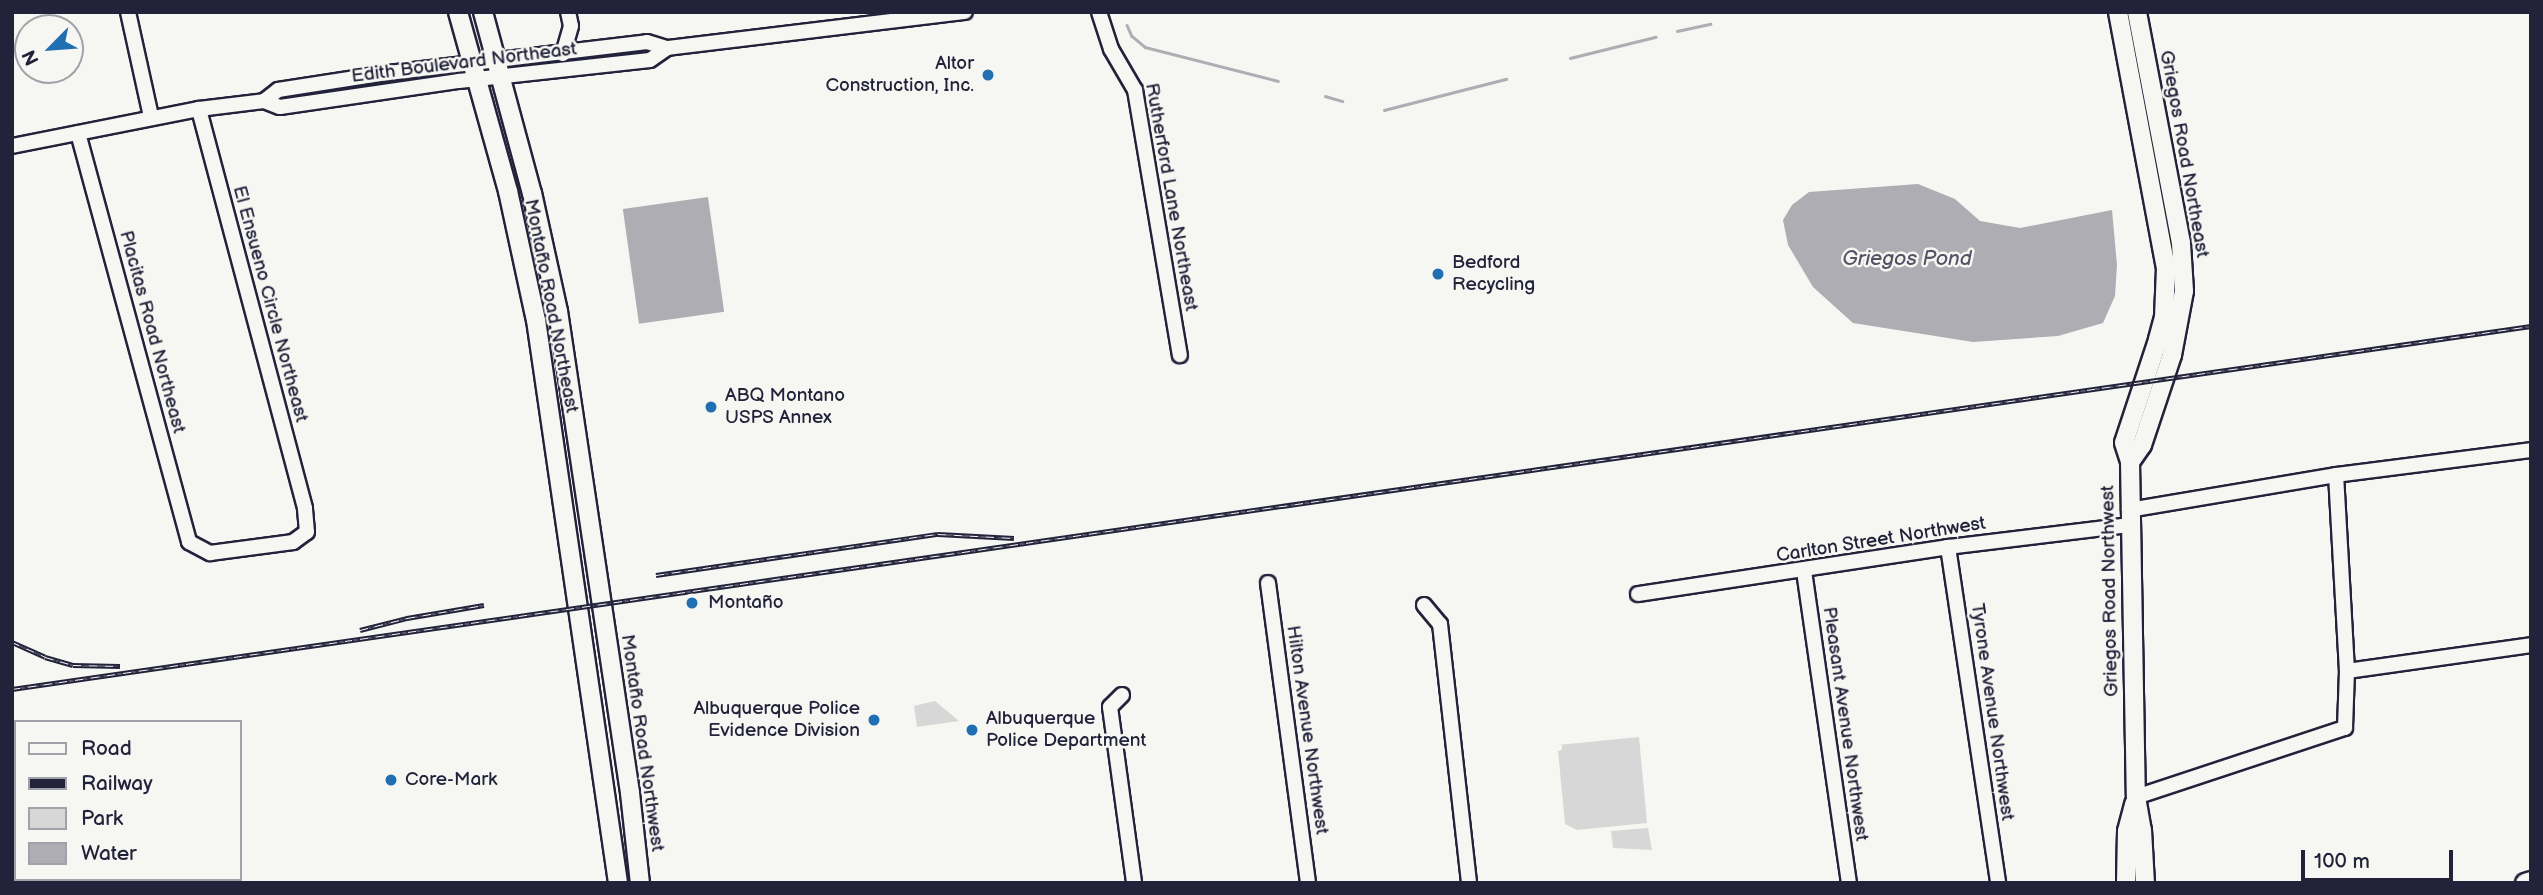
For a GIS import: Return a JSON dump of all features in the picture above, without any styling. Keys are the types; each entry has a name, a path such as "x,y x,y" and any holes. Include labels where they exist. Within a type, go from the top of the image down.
{"main road":[{"name":"Montaño Road Northeast","path":"458,12 511,204 536,320 618,883"},
{"name":"Montaño Road Northeast","path":"482,12 537,215 558,311 603,609"},
{"name":"Griegos Road Northeast","path":"2119,12 2166,268 2164,317 2142,388"},
{"name":"Griegos Road Northeast","path":"2130,462 2142,444 2172,355 2184,291 2181,243 2137,12"},
{"name":"Griegos Road Northwest","path":"2142,388 2124,443 2130,462 2136,797 2142,830 2146,883"},
{"name":"Montaño Road Northwest","path":"603,609 631,798 640,883"},
{"name":"Griegos Road Northwest","path":"2126,883 2127,831 2136,797"},
{"path":"2525,883 2531,881"}],"street":[{"path":"128,12 151,117"},
{"path":"563,54 571,26 568,12"},
{"name":"Edith Boulevard Northeast","path":"499,70 563,54 647,42 667,48 965,12"},
{"name":"Rutherford Lane Northeast","path":"1099,12 1111,49 1135,90 1181,355"},
{"name":"Edith Boulevard Northeast","path":"12,146 151,117 264,101 278,90 380,74 475,72 650,60 667,48"},
{"name":"El Ensueno Circle Northeast","path":"189,541 210,553 293,542 307,532 305,508 199,109"},
{"name":"Placitas Road Northeast","path":"78,133 189,541"},
{"name":"Carlton Street Northwest","path":"1638,594 1804,571 2129,517 2336,475 2531,450"},
{"path":"2136,797 2345,728 2347,671 2336,475"},
{"name":"Tyrone Avenue Northwest","path":"1948,547 1998,883"},
{"name":"Pleasant Avenue Northwest","path":"1804,571 1849,883"},
{"name":"Hilton Avenue Northwest","path":"1268,583 1308,883"},
{"path":"1424,605 1440,624 1469,883"},
{"path":"2347,671 2531,645"},
{"path":"1122,695 1110,707 1134,883"}],"green space":[{"path":"935,701 959,721 917,727 914,706"},
{"path":"1639,737 1647,823 1577,830 1565,824 1558,751 1562,750 1562,745 1558,745"},
{"path":"1648,828 1652,850 1613,848 1611,831"}],"water":[{"name":"Griegos Pond","path":"1918,184 1955,199 1980,221 2020,228 2112,210 2117,265 2115,296 2103,323 2058,336 1973,342 1853,323 1813,287 1788,245 1783,220 1792,205 1809,192"},
{"path":"708,197 724,312 639,324 623,209"}],"waterway":[{"path":"1677,31 1710,24"},
{"path":"1127,25 1132,36 1145,47 1278,81"},
{"path":"1570,58 1655,37"},
{"path":"1384,110 1506,79"},
{"path":"1325,96 1342,101"}],"railway":[{"path":"12,689 2531,326"},
{"path":"656,575 938,534 1014,538"},
{"path":"360,630 407,618 484,605"},
{"path":"12,642 45,657 73,665 120,666"}],"place":[{"name":"Altor Construction, Inc.","path":"988,75"},
{"name":"Bedford Recycling","path":"1438,274"},
{"name":"ABQ Montano USPS Annex","path":"711,407"},
{"name":"Montaño","path":"692,603"},
{"name":"Albuquerque Police Evidence Division","path":"874,720"},
{"name":"Albuquerque Police Department","path":"972,730"},
{"name":"Core-Mark","path":"391,780"}]}
